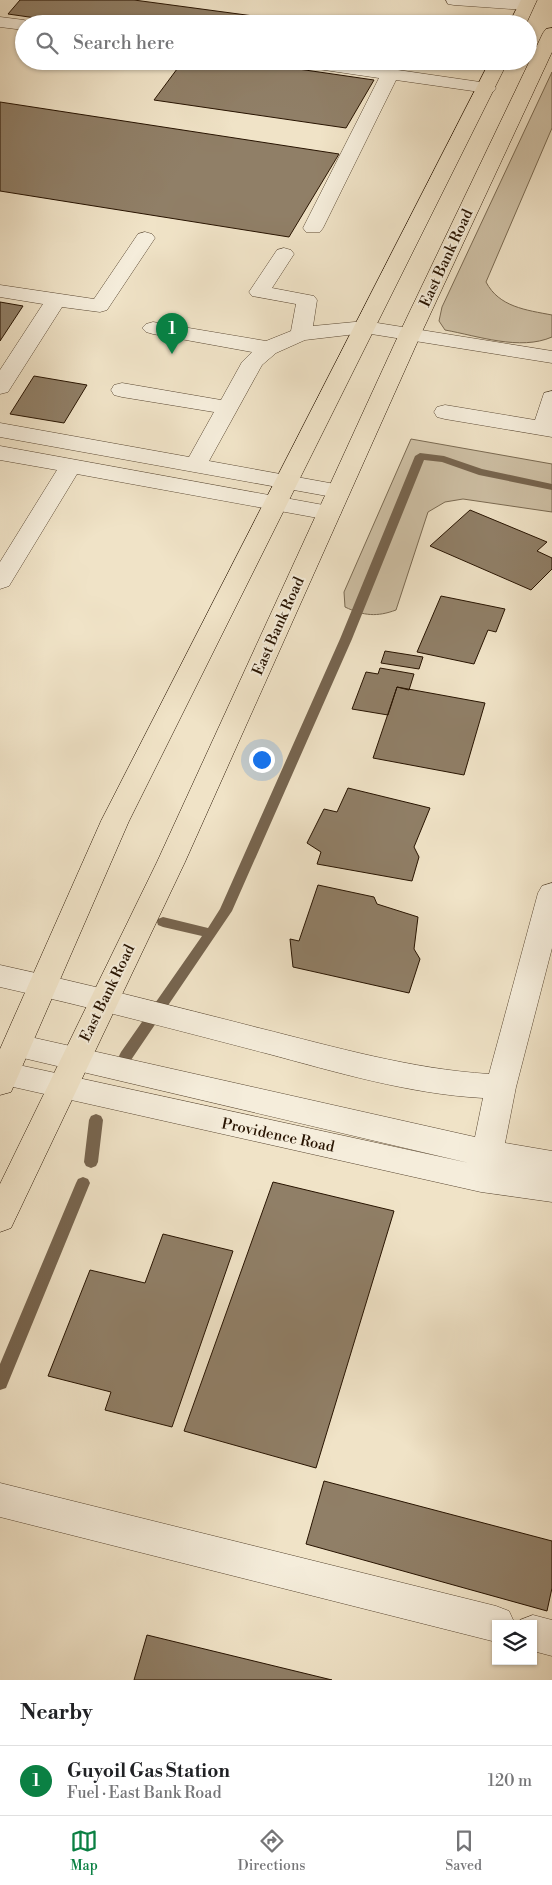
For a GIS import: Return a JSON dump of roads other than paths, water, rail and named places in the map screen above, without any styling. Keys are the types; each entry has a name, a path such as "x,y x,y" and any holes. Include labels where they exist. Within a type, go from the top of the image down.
{"main road":[{"path":"521,15 527,3"},
{"name":"East Bank Road","path":"537,65 552,33"},
{"path":"2,1079 115,821 495,70"},
{"name":"East Bank Road","path":"0,1218 61,1087 171,862 410,334 535,70"}],"street":[{"path":"454,0 527,3"},
{"path":"0,22 15,24"},
{"path":"371,70 487,88"},
{"path":"313,228 390,74"},
{"path":"0,290 100,306 145,238"},
{"path":"284,254 259,292 307,300 300,334"},
{"path":"0,387 56,300"},
{"path":"195,466 253,362 268,348 300,334 365,327 552,357"},
{"path":"153,328 268,348"},
{"path":"122,390 227,408"},
{"path":"444,412 548,430 552,398"},
{"path":"0,430 338,491"},
{"path":"0,452 329,513"},
{"path":"0,581 71,466"},
{"path":"484,1166 501,1087 552,893"},
{"path":"0,976 104,999 360,1066 450,1084 501,1087"},
{"name":"Providence Road","path":"17,1046 484,1166 552,1189"},
{"name":"Providence Road","path":"2,1079 61,1087 484,1166 552,1164"},
{"path":"0,1500 492,1623"},
{"path":"537,1634 552,1638"}],"waterway":[{"path":"126,1056 226,911 346,639 420,456 444,459 479,472 552,487"},
{"path":"163,922 210,933"},
{"path":"91,1162 96,1120"},
{"path":"0,1383 83,1183"}],"place":[{"name":"Guyoil Gas Station","path":"172,354"}]}
